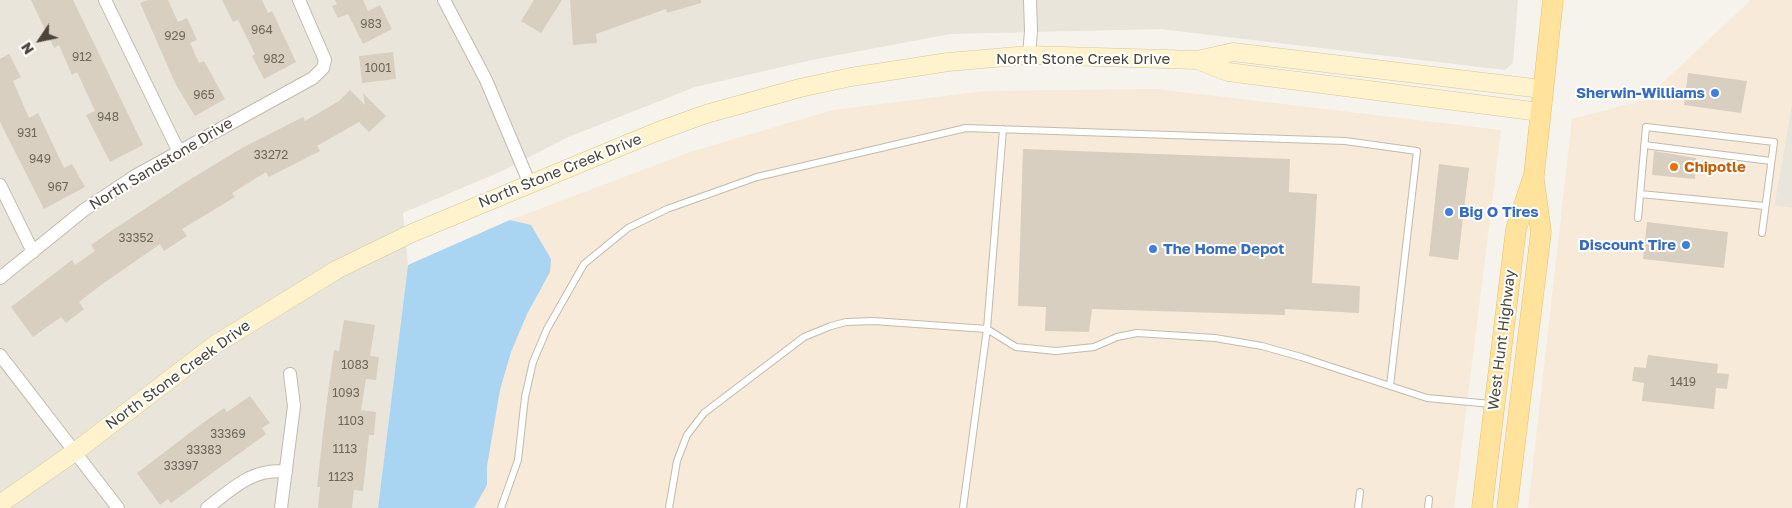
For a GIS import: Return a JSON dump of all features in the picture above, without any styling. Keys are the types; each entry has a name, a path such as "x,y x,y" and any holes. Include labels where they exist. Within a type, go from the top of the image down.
{"main road":[{"name":"West Hunt Highway","path":"1507,508 1541,232 1534,175 1553,0"},
{"name":"West Hunt Highway","path":"1482,508 1516,229 1534,175"},
{"path":"1495,404 1519,406"}],"street":[{"path":"105,0 178,150"},
{"name":"North Sandstone Drive","path":"0,278 84,210 178,150 313,78 323,68 326,60 299,0"},
{"path":"444,0 486,80 529,182"},
{"path":"1029,55 1030,0"},
{"name":"North Stone Creek Drive","path":"0,504 76,450 198,357 308,286 374,251 529,182 698,117 800,88 851,77 948,62 1029,55 1197,60 1234,52 1542,89"},
{"name":"North Stone Creek Drive","path":"1197,60 1228,72 1540,112"},
{"path":"0,185 33,252"},
{"path":"0,355 76,450 118,508"},
{"path":"281,508 294,406 290,374"},
{"path":"207,508 256,474 273,470 286,472"}],"lane":[{"path":"1638,218 1646,127 1774,142 1762,233"},
{"path":"501,508 518,460 525,397 533,362 547,329 584,264 628,228 667,209 757,178 966,128 1345,141 1417,151 1390,386"},
{"path":"963,508 987,330 1003,129"},
{"path":"1644,145 1771,161"},
{"path":"1640,194 1765,206"},
{"path":"669,508 677,461 687,434 704,413 804,337 846,322 872,321 987,330 1016,347 1056,351 1094,347 1116,338 1137,333 1215,338 1270,348 1427,398 1495,404"},
{"path":"1358,508 1360,492"},
{"path":"1428,508 1429,499"}],"shaded area":[{"path":"0,0 1518,0 1513,63 1505,70 1160,29 950,34 812,60 695,87 566,138 502,171 403,213 408,265 378,508 0,508"},
{"path":"1751,0 1792,0 1792,103 1774,205 1792,208 1792,508 1528,508 1572,119 1644,100"},
{"path":"1157,89 1501,130 1454,508 378,508 408,265 510,220 693,151 833,110 984,91"},
{"path":"1792,103 1792,208 1774,206"}],"water":[{"path":"510,220 531,225 551,259 550,272 527,314 511,352 500,390 487,466 487,485 474,508 378,508 408,265"}],"building":[{"path":"31,0 73,0 143,145 110,162 86,115 95,111 77,72 72,75 59,45 54,48"},
{"path":"147,0 168,0 178,22 187,18 197,40 190,43 199,63 204,61 225,99 195,116 176,85 140,3"},
{"path":"222,0 262,0 268,13 272,11 296,62 264,79 252,56 255,54 238,20 233,22"},
{"path":"335,0 363,0 368,11 380,5 392,29 363,44 348,14 338,18 332,6 337,4"},
{"path":"534,0 562,0 541,33 521,21"},
{"path":"570,0 701,0 701,3 667,13 666,9 596,34 597,43 573,45"},
{"path":"393,52 396,79 362,83 359,56"},
{"path":"9,54 21,77 13,81 29,118 38,113 64,168 72,164 85,187 44,209 0,122 0,59"},
{"name":"Sherwin-Williams","path":"1688,73 1747,81 1741,113 1684,105"},
{"path":"350,90 365,105 363,93 386,116 369,132 359,122 317,146 320,151 269,177 266,172 232,193 235,197 182,229 187,236 164,251 160,244 79,302 84,309 66,323 61,317 33,337 11,307 72,260 75,265 95,251 91,245 189,180 242,148 303,117 305,121 339,101"},
{"name":"The Home Depot","path":"1023,149 1290,159 1289,192 1317,194 1312,283 1360,286 1359,313 1285,309 1285,315 1092,309 1089,332 1045,331 1046,307 1018,306"},
{"name":"Chipotle","path":"1654,151 1696,158 1695,179 1652,175"},
{"name":"Big O Tires","path":"1439,164 1469,168 1458,260 1429,256"},
{"name":"Discount Tire","path":"1647,222 1728,232 1724,268 1643,259"},
{"path":"344,320 375,325 370,356 379,357 376,380 366,379 361,410 376,412 374,435 369,435 363,491 354,490 352,508 318,508 320,487 317,487 326,407 334,350 339,351"},
{"path":"1648,355 1718,364 1717,373 1729,374 1727,389 1716,388 1714,409 1642,401 1644,383 1632,381 1634,367 1646,368"},
{"path":"250,396 270,423 262,428 266,434 171,503 168,499 160,505 137,473 224,408 227,412"}],"place":[{"name":"Sherwin-Williams","path":"1715,93"},
{"name":"Chipotle","path":"1674,167"},
{"name":"Big O Tires","path":"1449,212"},
{"name":"Discount Tire","path":"1686,245"},
{"name":"The Home Depot","path":"1153,249"}]}
